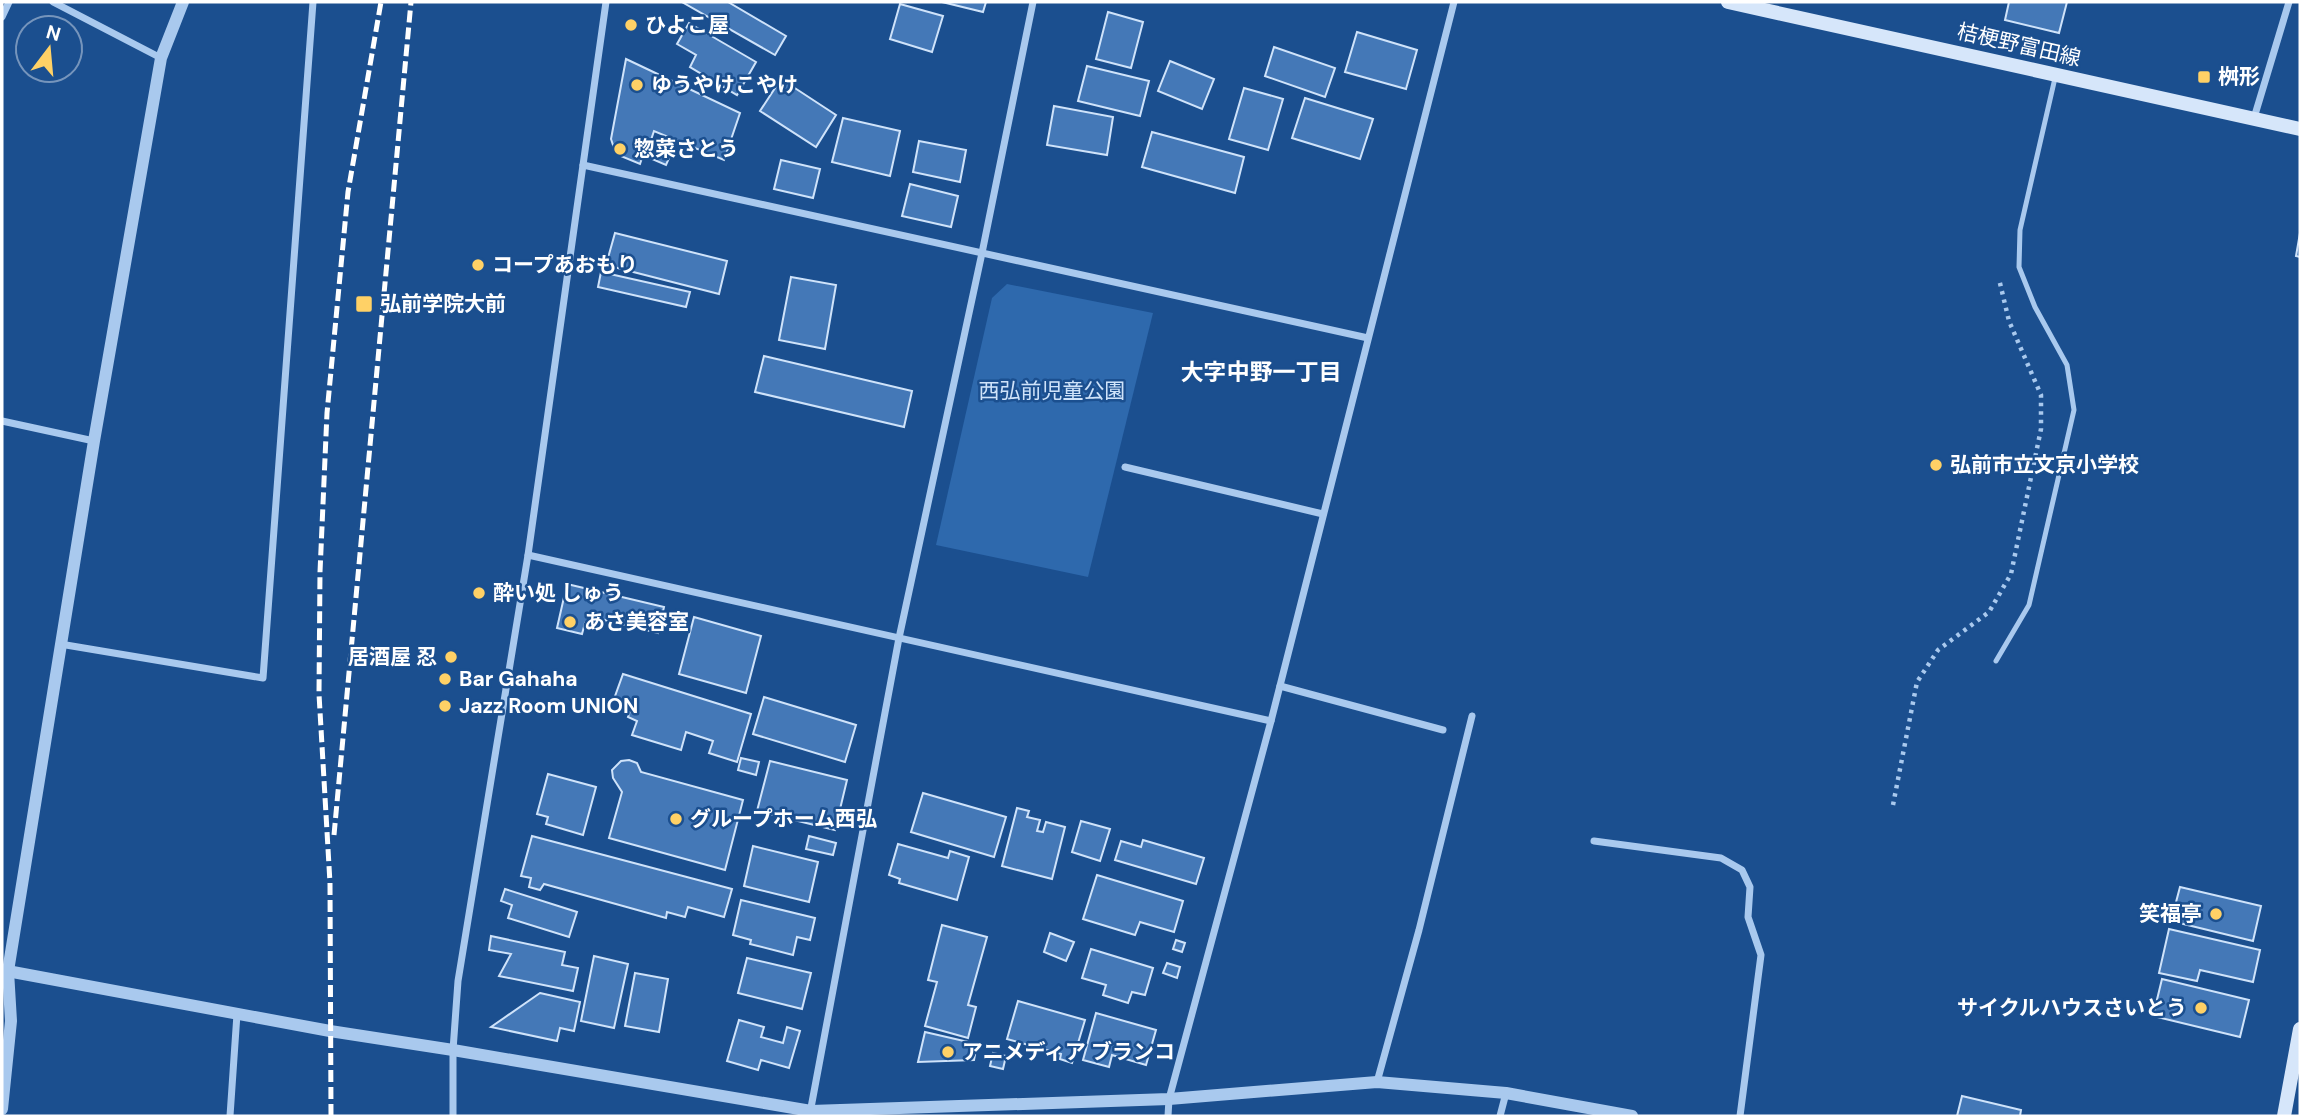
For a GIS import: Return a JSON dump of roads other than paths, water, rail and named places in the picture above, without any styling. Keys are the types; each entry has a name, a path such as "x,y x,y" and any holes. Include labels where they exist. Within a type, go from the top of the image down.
{"main road":[{"name":"桔梗野富田線","path":"1728,2 2300,129"},
{"path":"2284,1116 2300,1029"}],"street":[{"path":"2,17 9,2"},
{"path":"53,2 161,58"},
{"path":"2,1109 11,1021 5,970 161,58 183,2"},
{"path":"60,645 263,678 313,2"},
{"path":"453,1116 453,1050 458,981 528,555 606,2"},
{"path":"810,1113 899,638 982,253 1032,2"},
{"path":"1168,1116 1169,1099 1271,721 1454,2"},
{"path":"2254,118 2289,2"},
{"path":"583,165 1368,338"},
{"path":"2,421 94,441"},
{"path":"1125,467 1324,514"},
{"path":"528,555 1271,721"},
{"path":"1280,686 1443,730"},
{"path":"1377,1082 1419,930 1472,716"},
{"path":"1594,841 1721,858 1742,870 1750,887 1748,917 1761,955 1741,1116"},
{"path":"5,970 330,1031 810,1113 1169,1099 1377,1082 1506,1093 1632,1116"},
{"path":"230,1116 237,1014"},
{"path":"1500,1116 1506,1093"}],"lane":[{"path":"1996,661 2029,605 2074,410 2067,365 2035,307 2019,267 2020,230 2056,75"}],"railway":[{"path":"331,1116 330,883 319,694 320,572 327,413 348,192 381,2"},
{"path":"334,835 411,2"}],"place":[{"name":"ひよこ屋","path":"631,25"},
{"name":"桝形","path":"2204,77"},
{"name":"ゆうやけこやけ","path":"637,85"},
{"name":"惣菜さとう","path":"620,149"},
{"name":"コープあおもり","path":"478,265"},
{"name":"弘前学院大前","path":"364,304"},
{"name":"弘前市立文京小学校","path":"1936,465"},
{"name":"酔い処 しゅう","path":"479,593"},
{"name":"あさ美容室","path":"570,622"},
{"name":"居酒屋 忍","path":"451,657"},
{"name":"Bar Gahaha","path":"445,679"},
{"name":"Jazz Room UNION","path":"445,706"},
{"name":"グループホーム西弘","path":"676,819"},
{"name":"笑福亭","path":"2216,914"},
{"name":"サイクルハウスさいとう","path":"2201,1008"},
{"name":"アニメディア ブランコ","path":"948,1052"}],"district":[{"name":"大字中野一丁目","path":"1261,372"}],"park label":[{"name":"西弘前児童公園","path":"1052,391"}]}
